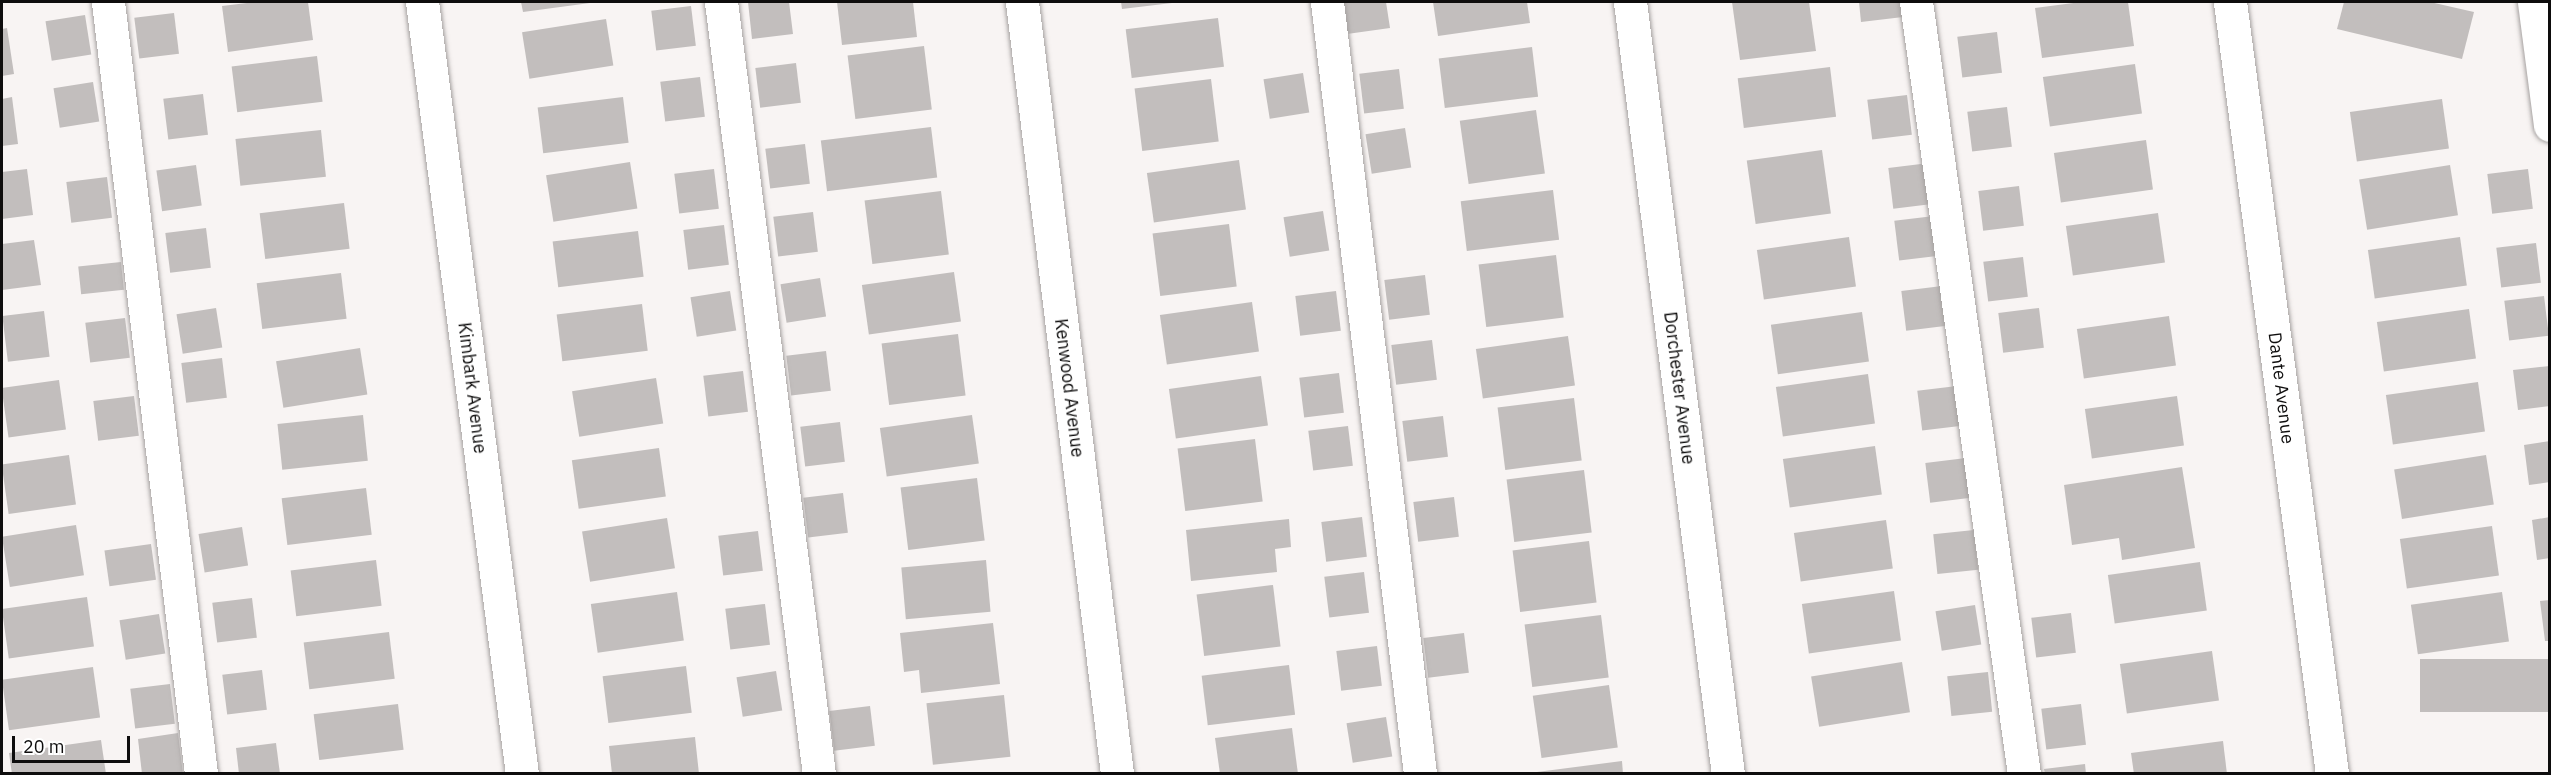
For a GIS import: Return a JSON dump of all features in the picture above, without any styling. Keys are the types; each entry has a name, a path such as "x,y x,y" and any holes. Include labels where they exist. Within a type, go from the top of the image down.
{"street":[{"path":"108,2 201,774"},
{"name":"Kimbark Avenue","path":"422,2 522,774"},
{"path":"721,2 819,774"},
{"name":"Kenwood Avenue","path":"1022,2 1117,774"},
{"path":"1327,2 1420,774"},
{"name":"Dorchester Avenue","path":"1630,2 1728,774"},
{"path":"1916,2 2024,774"},
{"name":"Dante Avenue","path":"2230,2 2331,774"},
{"path":"2534,2 2550,125"}],"building":[{"path":"255,2 308,2 313,40 228,52 222,6"},
{"path":"521,2 590,2 590,3 523,12"},
{"path":"748,2 789,2 793,34 752,39"},
{"path":"837,2 913,2 917,37 842,45"},
{"path":"1121,2 1172,2 1172,3 1122,9"},
{"path":"1343,2 1386,2 1390,28 1347,34"},
{"path":"1433,2 1527,2 1530,23 1438,36"},
{"path":"1732,2 1809,2 1816,51 1740,60"},
{"path":"1859,2 1902,2 1903,17 1861,22"},
{"path":"2081,2 2128,2 2134,46 2042,58 2035,8"},
{"path":"2344,2 2430,2 2474,12 2462,59 2337,29"},
{"path":"691,6 696,46 656,51 651,11"},
{"path":"174,13 179,54 139,59 134,18"},
{"path":"85,15 91,55 52,61 45,21"},
{"path":"1218,18 1224,67 1132,78 1126,29"},
{"path":"606,19 613,65 529,79 522,32"},
{"path":"7,28 14,74 2,76 2,29"},
{"path":"1997,32 2002,73 1962,78 1957,37"},
{"path":"924,46 932,110 855,119 848,55"},
{"path":"1532,47 1538,97 1445,108 1439,58"},
{"path":"317,56 323,102 237,112 232,66"},
{"path":"796,63 801,103 760,108 755,68"},
{"path":"2135,64 2142,114 2050,126 2043,77"},
{"path":"1830,67 1836,117 1744,128 1738,78"},
{"path":"1399,69 1404,109 1364,114 1359,74"},
{"path":"1303,73 1309,113 1270,119 1263,79"},
{"path":"700,77 705,117 665,122 660,82"},
{"path":"1211,79 1219,142 1142,151 1135,88"},
{"path":"93,82 99,122 60,128 53,88"},
{"path":"203,94 208,135 168,140 163,99"},
{"path":"1907,95 1912,135 1872,140 1867,100"},
{"path":"12,97 18,144 2,146 2,99"},
{"path":"623,97 629,143 543,153 538,107"},
{"path":"2442,99 2449,149 2357,161 2350,112"},
{"path":"2007,107 2012,147 1972,152 1967,112"},
{"path":"1536,110 1545,173 1469,184 1460,121"},
{"path":"931,127 937,178 827,191 821,141"},
{"path":"1405,128 1411,168 1372,174 1365,134"},
{"path":"321,130 326,177 240,186 235,139"},
{"path":"2146,140 2153,190 2061,202 2054,153"},
{"path":"805,144 810,184 770,189 765,149"},
{"path":"1822,150 1831,213 1756,224 1747,161"},
{"path":"1239,160 1246,210 1154,222 1147,173"},
{"path":"630,162 637,208 553,222 546,175"},
{"path":"1929,163 1934,204 1893,209 1888,168"},
{"path":"196,165 202,206 162,211 156,171"},
{"path":"2450,165 2458,215 2367,230 2359,179"},
{"path":"27,169 33,215 2,219 2,172"},
{"path":"714,169 719,209 679,214 674,174"},
{"path":"2528,169 2533,209 2492,214 2487,174"},
{"path":"107,177 112,218 71,223 66,182"},
{"path":"2019,186 2024,226 1983,231 1978,191"},
{"path":"1553,190 1559,240 1467,251 1461,201"},
{"path":"941,191 949,255 872,264 865,200"},
{"path":"344,203 350,249 265,259 260,213"},
{"path":"1323,211 1329,251 1290,257 1283,217"},
{"path":"813,212 818,252 778,257 773,217"},
{"path":"2158,213 2165,263 2073,275 2066,226"},
{"path":"1934,216 1939,256 1899,261 1894,221"},
{"path":"1229,224 1237,287 1160,296 1153,233"},
{"path":"724,225 729,265 688,270 683,230"},
{"path":"206,228 211,268 170,273 165,233"},
{"path":"638,231 644,277 558,287 553,241"},
{"path":"1849,237 1856,287 1764,299 1757,250"},
{"path":"2460,237 2467,286 2375,298 2368,250"},
{"path":"34,240 41,285 2,290 2,244"},
{"path":"2536,243 2541,283 2501,288 2496,248"},
{"path":"1556,255 1564,318 1486,327 1479,265"},
{"path":"2023,257 2028,297 1988,302 1983,262"},
{"path":"121,262 124,290 81,294 78,266"},
{"path":"954,272 961,322 869,334 862,285"},
{"path":"341,273 347,319 262,329 257,283"},
{"path":"1425,275 1430,315 1389,320 1384,280"},
{"path":"820,278 826,317 787,323 780,284"},
{"path":"1942,286 1947,326 1906,331 1901,291"},
{"path":"730,291 736,331 697,337 690,297"},
{"path":"1336,291 1341,331 1300,336 1295,296"},
{"path":"2544,296 2549,336 2509,341 2504,301"},
{"path":"1252,302 1259,352 1167,364 1160,315"},
{"path":"642,304 648,351 562,361 557,314"},
{"path":"216,308 222,348 183,354 176,314"},
{"path":"2039,308 2044,348 2003,353 1998,313"},
{"path":"2469,309 2476,359 2384,371 2377,322"},
{"path":"44,311 50,357 8,362 2,316"},
{"path":"1862,312 1869,362 1778,374 1771,325"},
{"path":"2169,316 2176,366 2084,378 2077,329"},
{"path":"125,318 130,358 90,363 85,323"},
{"path":"958,334 966,396 889,405 882,343"},
{"path":"1568,336 1575,386 1483,398 1476,349"},
{"path":"1432,340 1437,380 1396,385 1391,345"},
{"path":"360,348 367,394 283,408 276,361"},
{"path":"826,351 831,391 791,396 786,356"},
{"path":"222,358 227,398 186,403 181,363"},
{"path":"2550,366 2550,406 2518,410 2513,370"},
{"path":"743,371 748,412 708,417 703,376"},
{"path":"1339,373 1344,413 1304,418 1299,378"},
{"path":"1868,374 1875,424 1783,436 1776,387"},
{"path":"1261,376 1268,426 1176,438 1169,389"},
{"path":"656,378 663,423 579,437 572,391"},
{"path":"59,380 66,430 9,438 2,388"},
{"path":"2478,382 2485,432 2393,444 2386,395"},
{"path":"1957,386 1962,426 1922,431 1917,391"},
{"path":"134,396 139,436 98,441 93,401"},
{"path":"2177,396 2184,446 2092,458 2085,409"},
{"path":"1574,398 1582,461 1505,470 1498,407"},
{"path":"363,415 368,461 282,470 277,424"},
{"path":"972,415 979,464 887,476 880,428"},
{"path":"1443,416 1448,457 1407,462 1402,421"},
{"path":"840,422 845,462 805,467 800,427"},
{"path":"1348,426 1353,466 1313,471 1308,431"},
{"path":"1255,439 1263,502 1185,511 1178,449"},
{"path":"2550,441 2550,482 2529,485 2524,445"},
{"path":"1875,446 1882,495 1790,507 1783,459"},
{"path":"659,448 666,497 579,509 572,460"},
{"path":"69,455 76,505 9,514 2,464"},
{"path":"2486,455 2494,504 2402,519 2394,470"},
{"path":"1966,458 1971,498 1930,503 1925,463"},
{"path":"2182,467 2195,548 2122,560 2119,538 2072,545 2064,485"},
{"path":"1584,470 1592,533 1514,542 1507,480"},
{"path":"977,478 985,541 908,550 901,487"},
{"path":"366,488 372,535 287,545 282,498"},
{"path":"843,493 848,533 808,538 803,498"},
{"path":"1454,497 1459,537 1418,542 1413,502"},
{"path":"1362,517 1367,557 1326,562 1321,522"},
{"path":"2550,517 2550,558 2537,560 2532,520"},
{"path":"667,518 675,568 590,582 582,531"},
{"path":"1289,519 1291,547 1275,549 1277,572 1191,581 1186,530"},
{"path":"1886,520 1893,569 1801,581 1794,533"},
{"path":"76,525 84,575 10,587 2,537"},
{"path":"2492,526 2499,576 2407,588 2400,539"},
{"path":"242,527 248,566 205,572 199,534"},
{"path":"1974,530 1978,570 1937,574 1933,534"},
{"path":"758,531 763,571 723,576 718,536"},
{"path":"1589,541 1597,603 1520,612 1513,550"},
{"path":"151,544 156,580 109,586 104,551"},
{"path":"376,560 382,606 296,616 291,570"},
{"path":"986,560 991,612 906,619 901,567"},
{"path":"2200,562 2207,611 2115,623 2108,575"},
{"path":"1364,572 1369,613 1329,618 1324,577"},
{"path":"1273,585 1281,647 1204,656 1197,594"},
{"path":"1894,591 1901,641 1809,653 1802,604"},
{"path":"677,592 684,641 598,653 591,604"},
{"path":"2502,592 2509,642 2418,654 2411,605"},
{"path":"87,597 94,647 9,658 2,609"},
{"path":"252,598 257,638 217,643 212,603"},
{"path":"2550,600 2550,641 2545,641 2540,601"},
{"path":"765,604 770,645 730,650 725,609"},
{"path":"1975,605 1981,645 1942,651 1935,611"},
{"path":"2071,613 2076,653 2036,658 2031,618"},
{"path":"159,614 165,654 126,660 119,620"},
{"path":"1601,615 1609,678 1532,687 1525,624"},
{"path":"993,623 1000,684 921,693 919,670 904,672 900,633"},
{"path":"389,632 395,679 309,689 304,642"},
{"path":"1464,633 1469,673 1428,678 1423,638"},
{"path":"1377,646 1382,686 1341,691 1336,651"},
{"path":"2212,651 2219,701 2127,713 2120,664"},
{"path":"2420,659 2550,659 2550,712 2420,712"},
{"path":"1902,662 1910,712 1819,727 1811,676"},
{"path":"1289,665 1295,715 1208,725 1202,676"},
{"path":"686,666 692,713 608,723 603,676"},
{"path":"93,667 100,718 9,730 2,680"},
{"path":"262,670 267,710 227,715 222,675"},
{"path":"776,671 782,711 743,717 736,677"},
{"path":"1988,672 1992,712 1951,716 1947,676"},
{"path":"170,684 175,724 135,729 130,689"},
{"path":"1609,685 1618,747 1542,758 1533,696"},
{"path":"1004,695 1010,757 933,765 926,703"},
{"path":"398,704 404,750 319,760 314,714"},
{"path":"2081,704 2086,745 2046,750 2041,709"},
{"path":"870,706 875,746 834,751 829,711"},
{"path":"1386,717 1392,757 1353,763 1346,723"},
{"path":"1292,728 1298,774 1220,774 1215,738"},
{"path":"178,733 183,774 142,774 138,739"},
{"path":"695,737 699,774 612,774 609,746"},
{"path":"101,740 106,774 12,774 9,753"},
{"path":"2223,741 2227,774 2134,774 2131,753"},
{"path":"276,743 280,774 239,774 236,748"},
{"path":"1622,761 1623,774 1537,774 1537,772"},
{"path":"2085,764 2086,774 2045,774 2044,769"}]}
